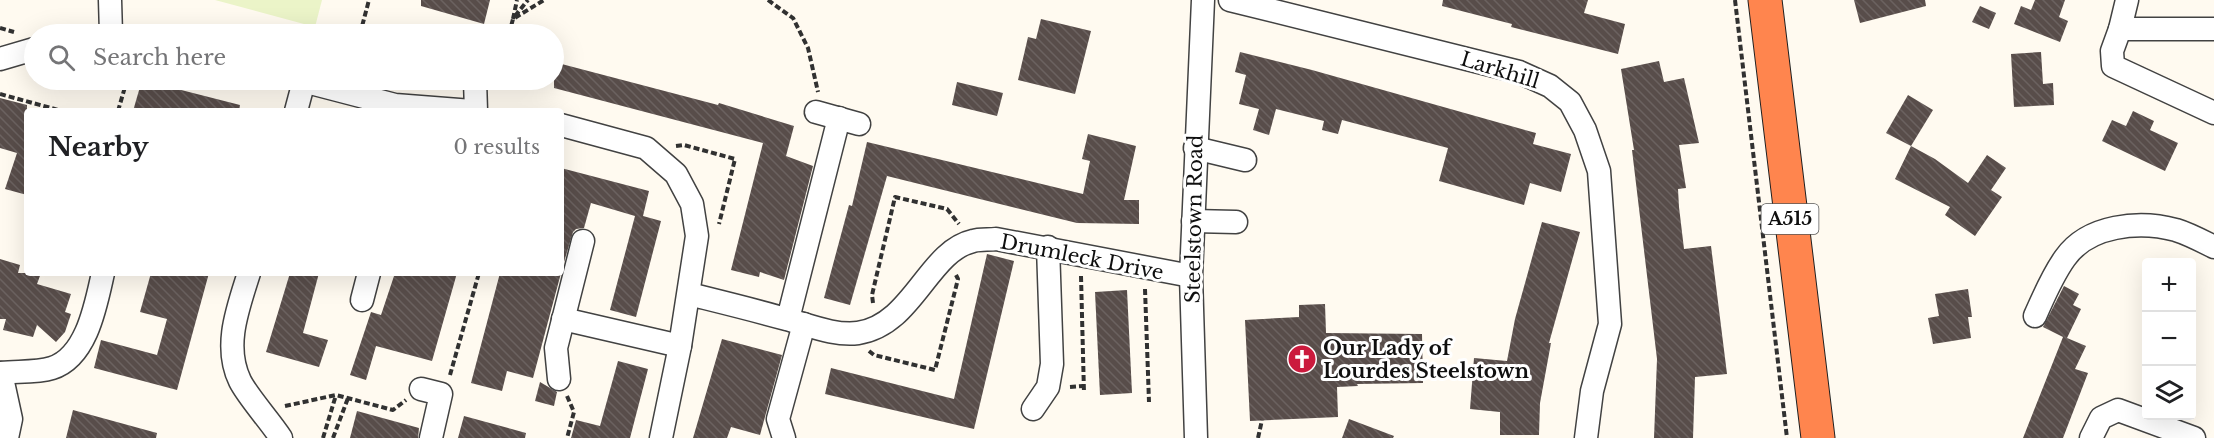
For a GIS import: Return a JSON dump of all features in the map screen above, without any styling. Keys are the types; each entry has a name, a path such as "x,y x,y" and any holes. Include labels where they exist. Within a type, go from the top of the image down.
{"highway":[{"name":"A515","path":"1765,0 1818,438"}],"street":[{"path":"110,0 111,24"},
{"name":"Steelstown Road","path":"1196,438 1191,276 1203,0"},
{"name":"Larkhill","path":"1230,0 1519,72 1550,86 1570,102 1585,130 1599,171 1610,324 1592,391 1586,438"},
{"path":"2127,0 2112,51 2113,66 2214,113"},
{"path":"2120,29 2214,29"},
{"path":"0,59 24,52"},
{"path":"297,108 300,90"},
{"path":"335,90 395,108"},
{"path":"474,108 475,90"},
{"path":"784,438 777,419 796,322 849,121 816,112"},
{"path":"564,126 646,148 676,174 692,204 697,236 680,346 661,438"},
{"path":"1196,148 1245,160"},
{"path":"1193,221 1236,222"},
{"path":"2035,316 2066,257 2084,239 2110,229 2141,224 2176,230 2214,247"},
{"name":"Drumleck Drive","path":"689,294 828,331 849,333 879,327 905,307 931,273 950,255 972,241 996,239 1191,276"},
{"path":"559,379 556,348 583,241"},
{"path":"1033,409 1048,387 1052,364 1048,248"},
{"path":"7,438 11,419 0,373 52,368 75,351 93,316 102,276"},
{"path":"248,276 232,328 233,361 240,382 281,438"},
{"path":"362,300 368,276"},
{"path":"563,320 680,346"},
{"path":"431,392 431,438"},
{"path":"2091,438 2101,418 2118,410 2194,438"}],"path":[{"path":"363,24 369,0"},
{"path":"512,24 517,0"},
{"path":"513,20 528,0"},
{"path":"513,20 544,0"},
{"path":"768,0 793,18 808,48 818,83 816,112"},
{"path":"1735,0 1788,438"},
{"path":"119,108 124,90"},
{"path":"0,94 51,108"},
{"path":"646,148 684,146 735,159 718,227 697,236"},
{"path":"879,327 872,295 895,197 947,209 972,241"},
{"path":"1081,254 1084,393"},
{"path":"849,333 874,355 935,370 958,279 950,255"},
{"path":"1144,267 1149,402"},
{"path":"263,411 336,395 393,410 431,392 453,370 478,276"},
{"path":"559,379 574,412 567,438"},
{"path":"323,438 336,395"},
{"path":"333,438 348,398"},
{"path":"1258,438 1263,420"}],"green space":[{"path":"215,0 322,0 316,24 304,24"}],"building":[{"path":"421,0 490,0 484,24 421,6"},
{"path":"1443,0 1588,0 1584,13 1625,24 1618,54 1511,27 1512,24 1442,6"},
{"path":"1854,0 1925,0 1926,6 1860,23"},
{"path":"2035,0 2065,0 2059,17 2068,21 2060,42 2014,24 2021,6 2031,10"},
{"path":"1980,6 1996,13 1989,29 1972,22"},
{"path":"1041,19 1091,31 1075,94 1018,80 1028,37 1036,39"},
{"path":"1240,52 1536,133 1533,144 1571,154 1561,192 1530,183 1524,205 1439,181 1448,148 1342,120 1338,134 1322,130 1324,121 1276,109 1269,135 1253,130 1259,109 1239,104 1246,75 1235,72"},
{"path":"2041,52 2043,84 2053,83 2054,105 2014,107 2011,54"},
{"path":"1659,61 1664,82 1684,78 1699,143 1679,145 1686,188 1678,189 1684,249 1711,246 1727,374 1695,377 1693,438 1654,438 1657,359 1632,150 1634,150 1621,69"},
{"path":"564,65 718,105 719,103 794,126 786,156 813,166 784,280 760,272 759,277 731,270 763,143 562,90 564,90"},
{"path":"957,82 1003,93 997,116 952,105"},
{"path":"139,90 181,90 240,105 240,108 134,108"},
{"path":"1908,95 1933,110 1911,146 1886,133"},
{"path":"0,98 27,105 27,108 24,108 24,194 5,189 17,153 0,148"},
{"path":"2133,111 2154,121 2150,130 2178,143 2165,171 2102,141 2112,120 2126,126"},
{"path":"1088,134 1136,146 1124,200 1139,200 1139,224 1077,223 887,176 850,305 824,298 849,205 852,206 867,142 1083,194 1090,161 1082,159"},
{"path":"1911,146 1935,159 1968,183 1987,155 2006,168 1991,190 2002,197 1975,236 1945,215 1950,207 1895,179"},
{"path":"564,169 649,191 643,216 661,221 636,317 610,310 635,216 591,203 584,228 573,232 564,262"},
{"path":"1542,222 1580,232 1549,343 1551,343 1540,403 1539,435 1500,435 1500,412 1470,409 1474,358 1507,361 1515,319"},
{"path":"987,254 1014,261 974,429 825,394 831,368 954,399"},
{"path":"0,259 20,265 18,273 24,273 24,276 40,276 37,284 71,294 65,312 71,314 65,332 56,342 37,325 33,337 3,330 6,319 0,319"},
{"path":"150,276 208,276 177,390 94,368 101,340 157,355 167,319 140,312"},
{"path":"289,276 318,276 303,333 328,340 319,367 266,352"},
{"path":"394,276 456,276 432,361 376,346 366,380 350,375 371,312 381,315"},
{"path":"499,276 560,276 533,378 507,371 502,391 471,383"},
{"path":"2064,286 2079,294 2073,305 2081,309 2067,338 2086,346 2075,369 2088,373 2063,438 2023,438 2063,337 2043,327"},
{"path":"1968,289 1972,317 1968,317 1971,338 1933,344 1928,318 1939,316 1935,294"},
{"path":"1127,290 1132,393 1100,395 1095,292"},
{"name":"Our Lady of Lourdes Steelstown","path":"1325,304 1326,333 1422,334 1423,383 1357,384 1358,386 1337,387 1338,417 1250,421 1245,320 1299,317 1299,305"},
{"path":"722,339 782,355 760,435 731,427 727,438 693,438"},
{"path":"618,361 648,369 630,438 571,438 576,420 600,426"},
{"path":"540,382 557,392 554,406 535,401"},
{"path":"73,410 157,433 156,438 66,438"},
{"path":"357,411 419,428 418,438 350,438"},
{"path":"464,416 526,433 525,438 458,438"},
{"path":"1349,419 1394,436 1393,438 1342,438"}],"place":[{"name":"Our Lady of Lourdes Steelstown","path":"1302,359"}]}
